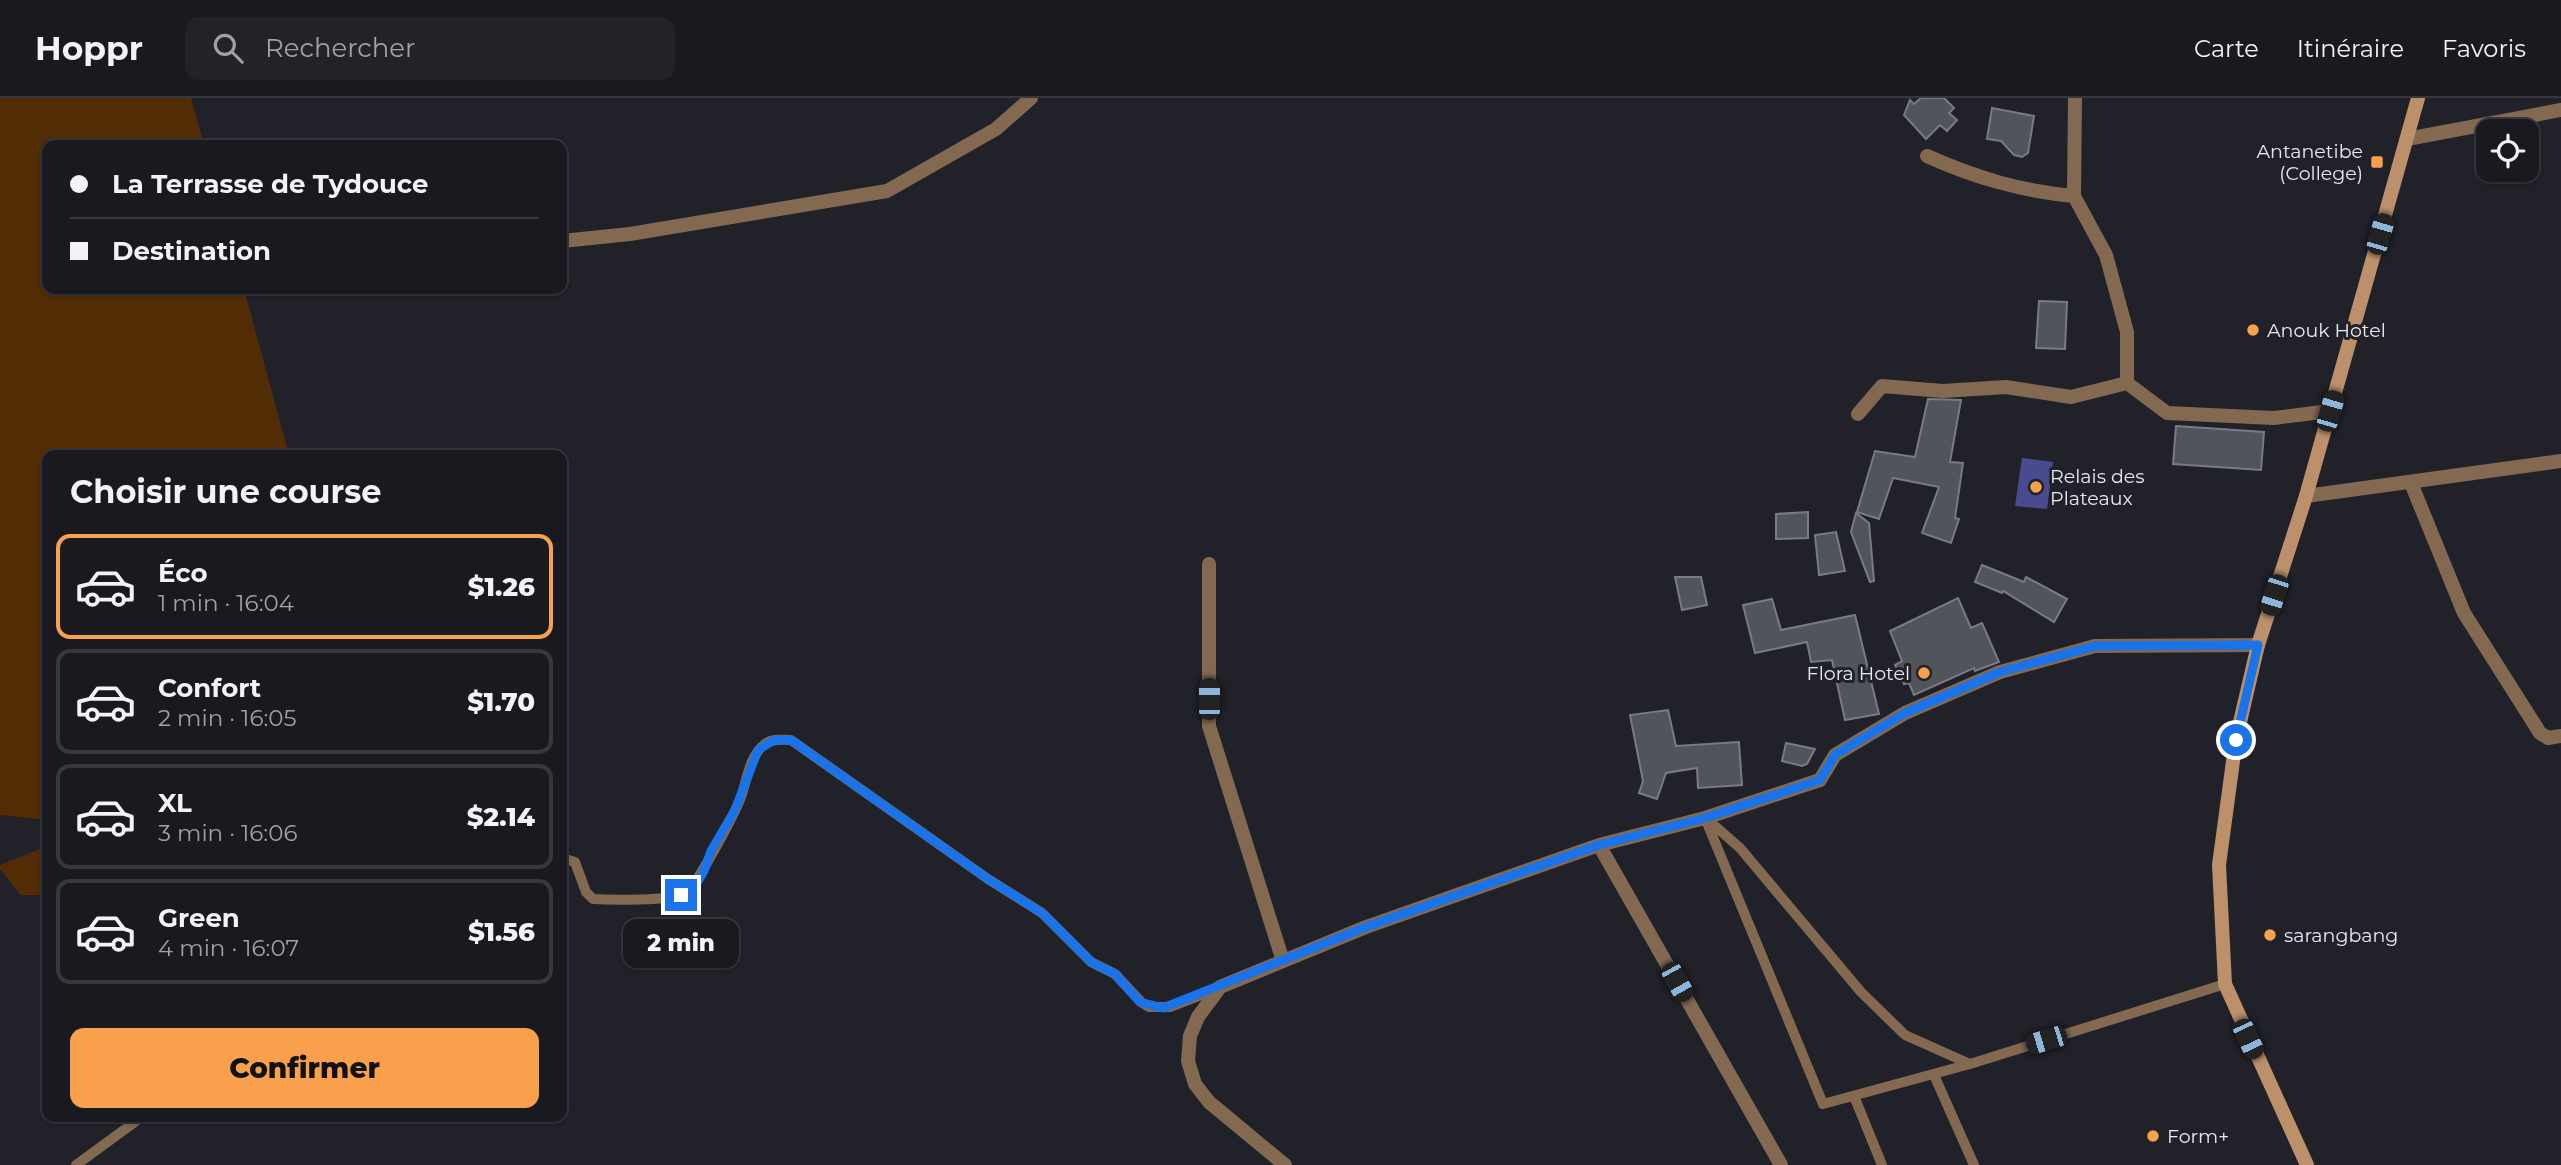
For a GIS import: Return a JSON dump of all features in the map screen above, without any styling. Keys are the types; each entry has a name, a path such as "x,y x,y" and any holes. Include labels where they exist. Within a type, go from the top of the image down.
{"main road":[{"path":"2307,1165 2225,984 2219,865 2236,740 2258,645 2306,496 2418,98"}],"street":[{"path":"567,240 630,234 887,191 996,129 1031,98"},
{"path":"2075,98 2074,195 2106,254 2127,332 2127,383"},
{"path":"2407,139 2561,110"},
{"path":"1927,156 1972,176 2029,192 2074,195"},
{"path":"2127,383 2166,413 2274,418 2330,411"},
{"path":"1858,414 1882,386 1943,391 2006,387 2071,397 2127,383"},
{"path":"2306,496 2561,461"},
{"path":"2411,483 2420,511 2464,613 2540,733 2548,738 2561,736"},
{"path":"1209,564 1209,726 1283,961"},
{"path":"1285,1165 1209,1102 1195,1084 1188,1061 1191,1036 1198,1017 1220,987 1366,927 1599,845 1705,818 1820,780 1835,755 1905,713 2000,672 2095,646 2258,645"},
{"path":"1599,845 1781,1165"}],"lane":[{"path":"567,860 575,862 586,892 593,899 681,895 697,883 704,871 711,851 735,810 758,750 774,740 791,740 988,879 1042,913 1091,962 1115,974 1140,1002 1149,1007 1170,1007 1220,987"},
{"path":"1705,818 1740,848 1860,992 1905,1035 1970,1064"},
{"path":"1705,818 1823,1104 1934,1075 2225,984"},
{"path":"1934,1075 1974,1165"},
{"path":"1854,1096 1882,1165"},
{"path":"76,1165 135,1122"}],"shaded area":[{"path":"0,98 191,98 203,140 42,140 42,294 245,294 288,450 42,450 42,819 0,815"},
{"path":"2022,458 2053,462 2047,509 2015,506"},
{"path":"42,848 42,895 21,895 0,869 0,865"}],"building":[{"path":"1921,98 1944,98 1954,108 1949,113 1957,120 1947,131 1940,125 1926,139 1904,115 1910,100 1914,104"},
{"path":"1992,108 2034,116 2028,153 2022,157 2014,155 2001,141 1987,139"},
{"path":"2039,301 2067,302 2065,349 2036,348"},
{"path":"1928,399 1961,400 1950,462 1963,463 1955,518 1959,519 1951,543 1922,533 1939,487 1893,478 1879,519 1857,512 1875,451 1915,457"},
{"path":"2176,426 2264,432 2261,470 2173,464"},
{"path":"1808,512 1808,538 1776,539 1776,514"},
{"path":"1856,513 1869,523 1874,581 1870,582 1851,532"},
{"path":"1836,532 1845,571 1819,575 1815,535"},
{"path":"1982,565 2024,582 2026,577 2067,599 2054,622 2003,591 2002,593 1975,582"},
{"path":"1675,577 1701,577 1707,605 1682,610"},
{"path":"1958,598 1971,628 1982,623 1999,662 1975,671 1974,668 1914,695 1909,683 1904,684 1895,665 1902,661 1890,631"},
{"path":"1772,599 1781,630 1855,615 1879,714 1845,720 1832,660 1811,662 1807,642 1755,653 1743,605"},
{"path":"1668,710 1676,746 1739,742 1742,785 1698,788 1697,768 1666,773 1657,799 1639,793 1643,781 1630,715"},
{"path":"1786,743 1815,749 1807,764 1802,766 1782,761"}],"place":[{"name":"Antanetibe (College)","path":"2377,162"},
{"name":"Anouk Hotel","path":"2253,330"},
{"name":"Relais des Plateaux","path":"2036,487"},
{"name":"Flora Hotel","path":"1924,673"},
{"name":"sarangbang","path":"2270,935"},
{"name":"Form+","path":"2153,1136"}],"route":[{"path":"681,895 697,883 704,871 711,851 741,797 758,750 774,740 791,740 988,879 1042,913 1062,930 1091,962 1106,967 1115,974 1140,1002 1149,1007 1163,1008 1366,927 1599,845 1705,818 1820,780 1835,755 1905,713 2000,672 2095,646 2258,645 2236,740"}]}
